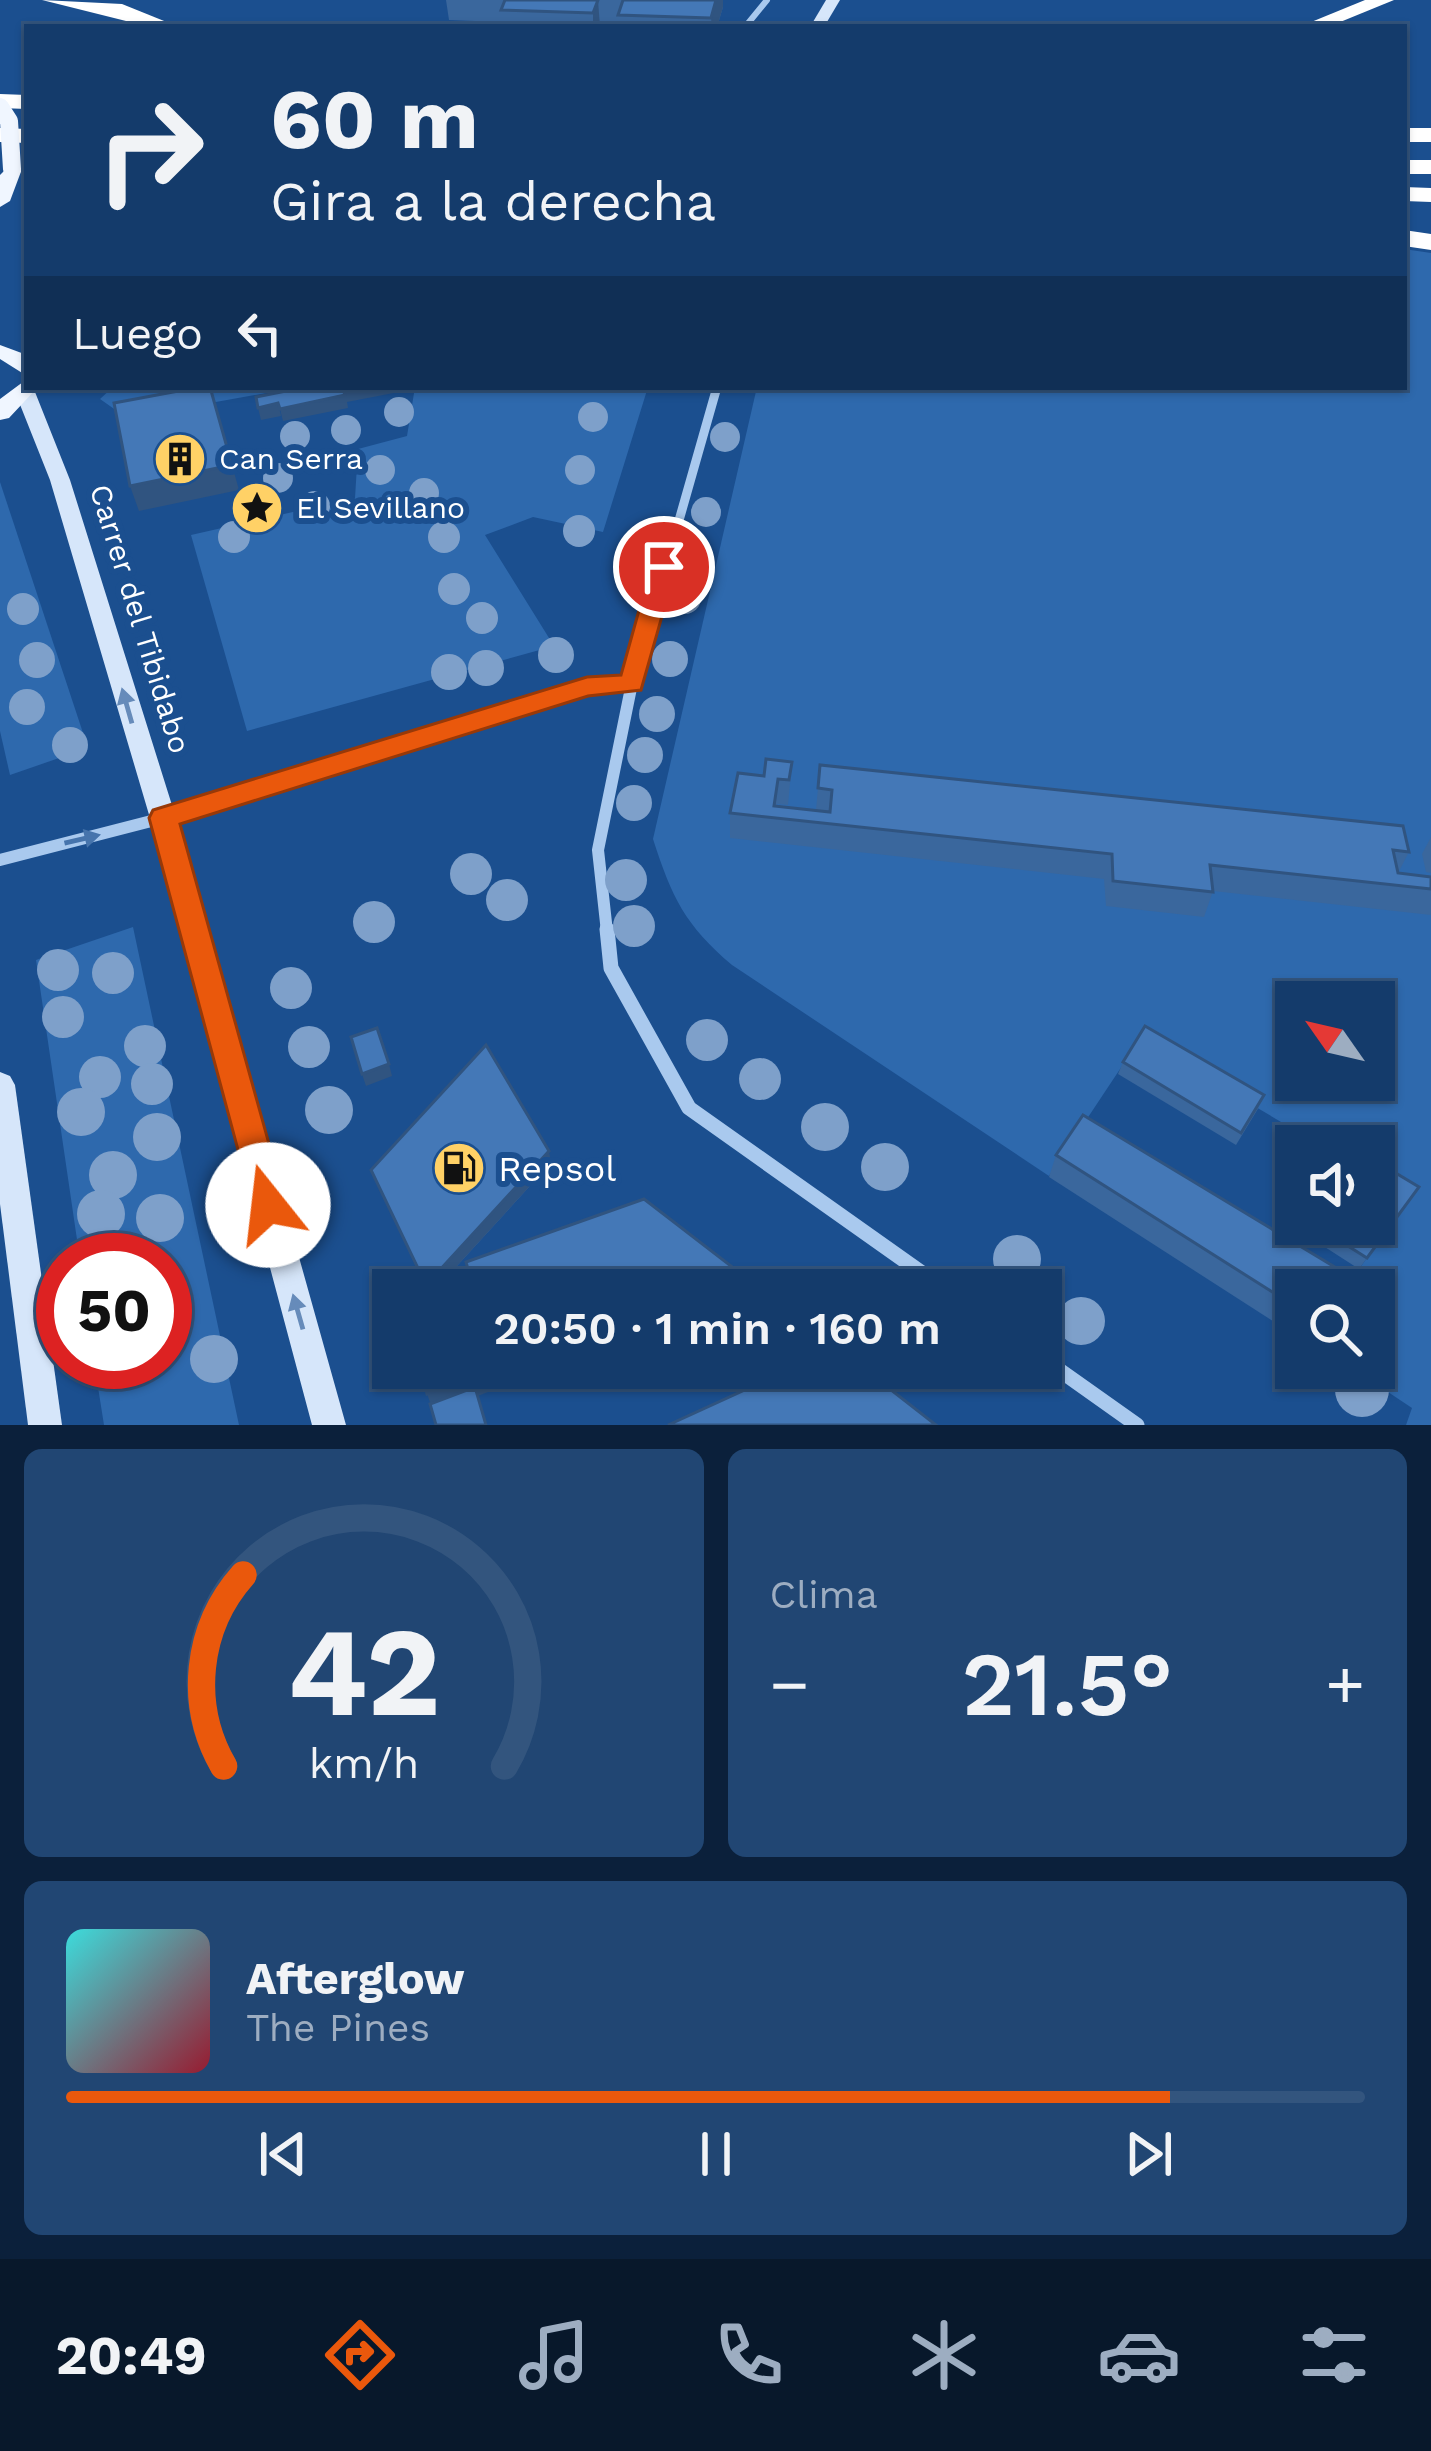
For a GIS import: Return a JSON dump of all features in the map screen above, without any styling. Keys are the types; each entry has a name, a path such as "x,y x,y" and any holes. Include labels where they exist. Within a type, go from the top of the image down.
{"highway":[{"path":"52,0 122,10 161,24"},
{"path":"1317,24 1384,0"}],"main road":[{"path":"0,104 9,121 12,169 0,201"},
{"path":"0,352 15,356 24,377"},
{"path":"0,413 24,384"},
{"name":"Carrer del Tibidabo","path":"29,390 164,818 329,1425"},
{"path":"0,1085 45,1425"}],"street":[{"path":"715,390 632,683 598,850 611,968 689,1108 916,1269"},
{"path":"0,860 164,818 587,686 632,683"},
{"path":"1062,1372 1137,1425"}],"lane":[{"path":"748,24 767,0"}],"shaded area":[{"path":"1407,249 1431,253 1431,1425 1406,1425 1412,1408 1384,1389 1395,1389 1395,1269 1359,1269 1376,1245 1395,1245 1395,1219 1410,1198 1395,1189 1395,1125 1286,1125 1140,1039 1049,1176 732,965 702,937 667,878 653,839 756,390 1407,390"},
{"path":"110,390 335,390 276,402 272,392 127,418 100,399"},
{"path":"415,390 647,390 603,532 533,517 485,535 554,646 247,731 191,535 355,498 358,449 407,436"},
{"path":"0,482 88,748 10,775 0,731"},
{"path":"133,927 239,1425 104,1425 98,1389 192,1389 192,1233 76,1233 36,960"}],"building":[{"path":"505,0 598,0 593,13 501,10"},
{"path":"623,0 716,0 711,18 618,15"},
{"name":"Can Serra","path":"211,390 232,465 130,486 114,403"},
{"path":"291,390 343,390 345,395 280,409 278,403 258,408 256,397"},
{"path":"766,759 792,762 789,780 778,779 774,806 830,812 832,790 818,788 820,765 1403,826 1409,852 1393,850 1398,873 1431,877 1431,889 1210,865 1213,892 1113,881 1112,854 730,813 738,773 764,776"},
{"path":"1145,1026 1264,1095 1241,1133 1123,1062"},
{"path":"377,1028 389,1064 362,1074 351,1037"},
{"path":"486,1045 549,1151 441,1269 418,1269 371,1170"},
{"path":"1083,1115 1275,1231 1275,1245 1298,1245 1338,1269 1275,1269 1275,1294 1056,1155"},
{"path":"1395,1173 1419,1187 1395,1220"},
{"path":"644,1199 735,1269 468,1269 466,1262"},
{"path":"1346,1245 1377,1245 1367,1258"},
{"path":"476,1389 486,1425 436,1425 430,1404"},
{"path":"747,1389 890,1389 936,1425 668,1425"}],"place":[{"name":"Can Serra","path":"180,459"},
{"name":"El Sevillano","path":"257,508"},
{"name":"Repsol","path":"459,1168"}],"route":[{"path":"268,1205 164,818 587,686 632,683 664,567"}]}
